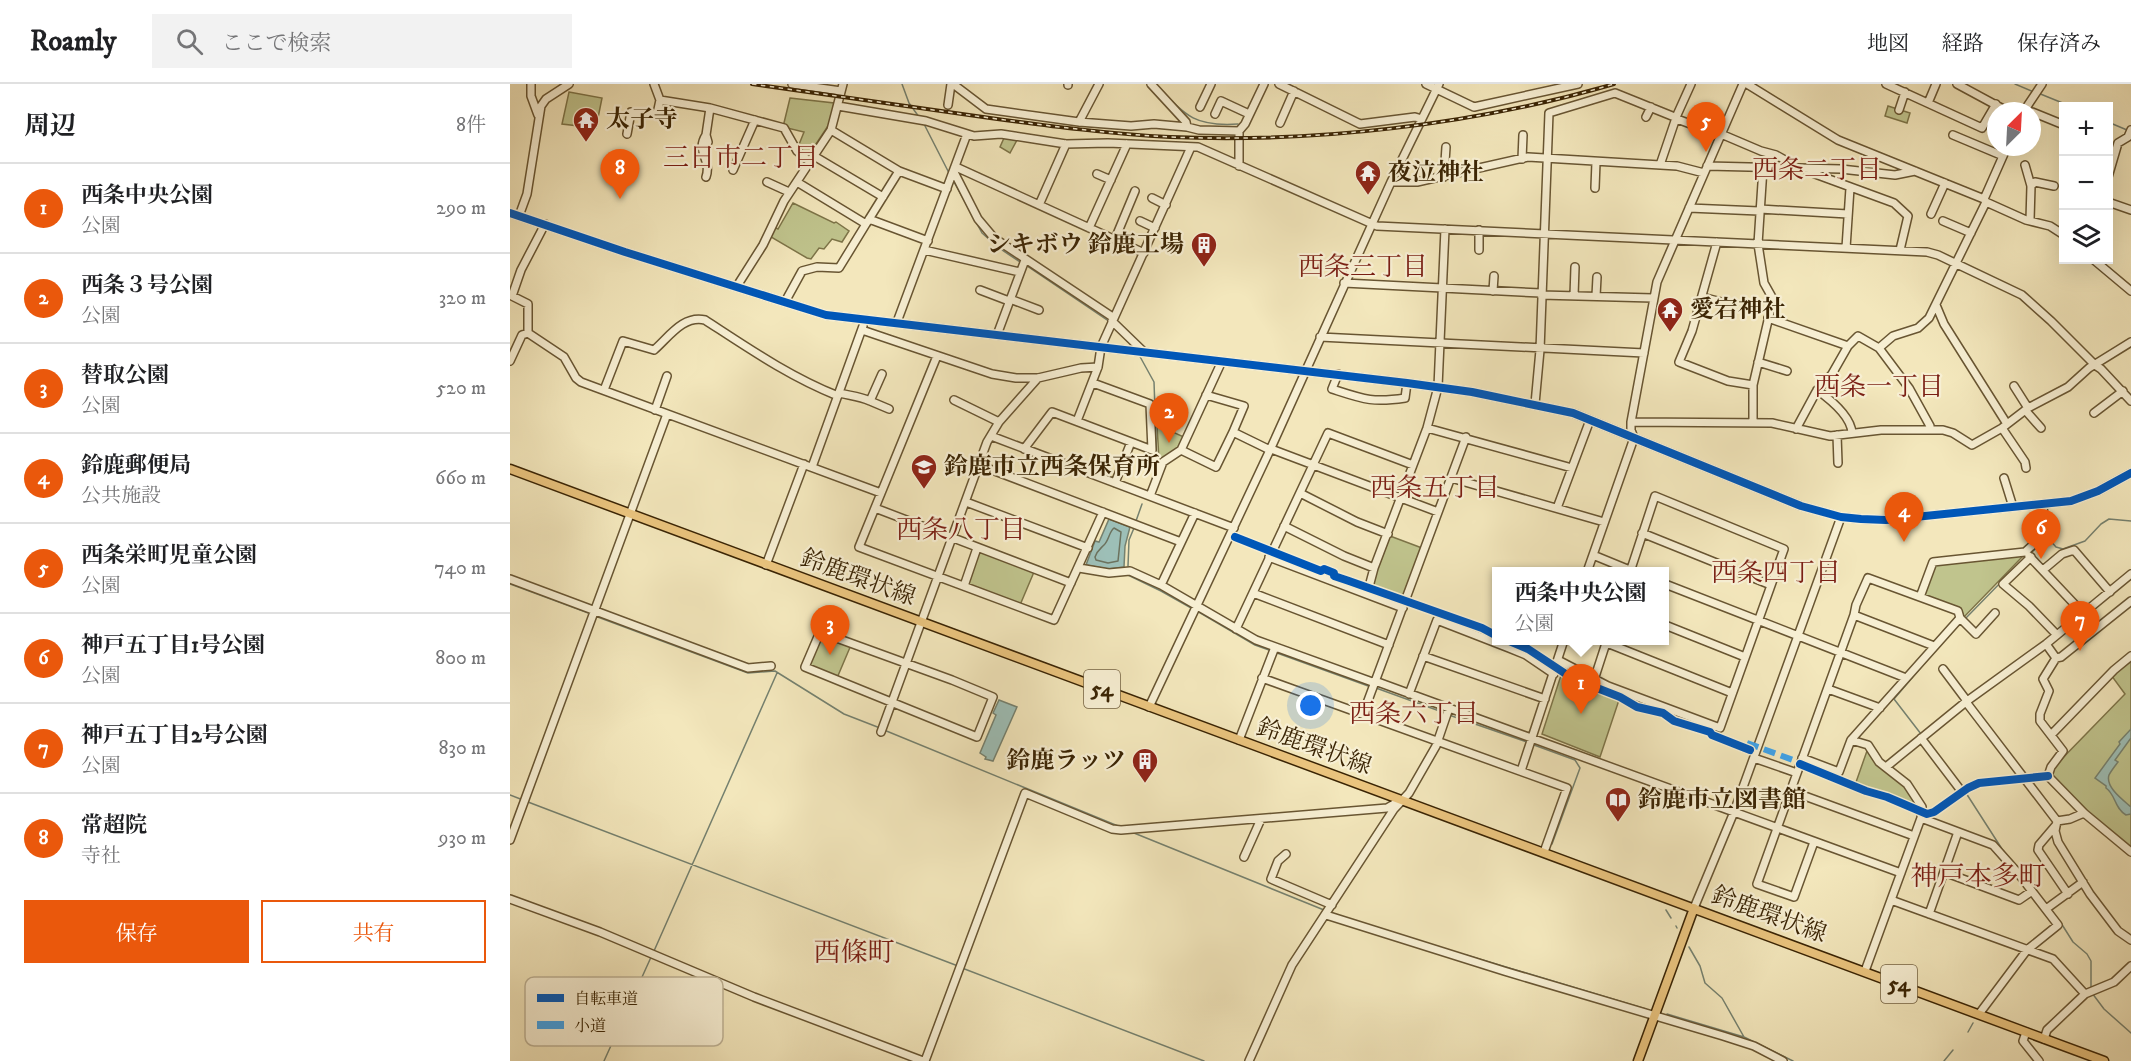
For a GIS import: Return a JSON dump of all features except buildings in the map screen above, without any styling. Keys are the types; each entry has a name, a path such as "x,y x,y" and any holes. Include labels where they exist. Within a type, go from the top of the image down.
{"main road":[{"name":"鈴鹿環状線","path":"510,469 2104,1061"},
{"path":"1638,1061 1694,908"}],"street":[{"path":"531,84 531,96 538,115"},
{"path":"627,134 631,112 657,114 660,100 654,84"},
{"path":"737,286 763,245 789,192 831,130 838,106 842,87 792,84"},
{"path":"948,105 952,84 986,110 1079,122 1239,131"},
{"path":"1079,122 1099,84"},
{"path":"1151,84 1186,122 1187,127"},
{"path":"1200,107 1211,84"},
{"path":"1279,84 1360,124 1415,117 1422,119"},
{"path":"1426,84 1438,87 1474,107 1578,84"},
{"path":"1660,165 1691,84"},
{"path":"1589,567 1634,438 1631,422 1653,298 1663,265 1745,84 1838,140 2030,220 2050,226 2059,232"},
{"path":"1886,84 1982,128 1987,119"},
{"path":"1928,103 1936,84"},
{"path":"1957,84 1992,102"},
{"path":"1239,166 1239,131 1245,124 1262,85"},
{"path":"519,216 527,194 538,115 543,102 570,86"},
{"path":"2030,102 2040,86"},
{"path":"1149,706 1271,449 1391,182 1438,87"},
{"path":"1280,123 1294,91"},
{"path":"1899,110 1905,92"},
{"path":"1535,404 1540,347 1549,112 1615,93 1761,152 1776,155 1785,160 1792,169"},
{"path":"660,100 710,108 784,128 797,152 883,197"},
{"path":"1215,114 1221,101 1249,114"},
{"path":"838,106 926,121 967,134 1001,134 1066,144 1198,147 1372,224 1927,252 2014,291 2028,300 2101,369 2131,401"},
{"path":"1646,117 1651,107"},
{"path":"706,177 708,161 701,148 702,142 707,138 710,108"},
{"path":"2041,116 2059,123"},
{"path":"733,170 755,120"},
{"path":"831,130 899,171 947,189"},
{"path":"897,322 967,134"},
{"path":"2113,162 2118,143 2130,134"},
{"path":"1522,159 1523,135"},
{"path":"1953,135 1987,150"},
{"path":"1039,205 1066,144"},
{"path":"1089,228 1127,144"},
{"path":"1077,421 1093,383 1101,347 1191,147"},
{"path":"1444,177 1446,147"},
{"path":"1879,348 1893,336 1918,327 1929,318 1971,233 2002,156"},
{"path":"1391,182 1417,182 1528,158 1677,166 1706,170 1804,169 1895,175 1915,171"},
{"path":"1595,188 1596,162"},
{"path":"2025,165 2031,186 2030,220"},
{"path":"1753,423 1753,385 1773,299 1764,283 1758,244 1763,168"},
{"path":"1804,169 1894,203 1908,216 1900,250"},
{"path":"785,302 802,271 817,267 839,268 899,171"},
{"path":"953,174 1039,205 1144,253"},
{"path":"953,174 982,226 1022,266 1112,321 1144,352"},
{"path":"1097,174 1111,180"},
{"path":"767,182 789,192"},
{"path":"796,182 868,221 928,241"},
{"path":"2031,186 2036,182 2054,186"},
{"path":"1931,214 1945,183"},
{"path":"1846,248 1850,188"},
{"path":"1115,239 1135,191"},
{"path":"1152,198 1166,205"},
{"path":"2113,203 2131,210"},
{"path":"1689,208 1848,214"},
{"path":"510,213 826,315 1338,374 1438,387 1535,404 1590,420 1801,506 1841,517 1886,520 2071,501 2089,495 2131,473"},
{"path":"1140,221 1155,228"},
{"path":"1943,221 1971,233"},
{"path":"528,333 528,304 512,296 521,270 545,224"},
{"path":"1370,583 1427,428 1438,387 1444,229"},
{"path":"1479,231 1479,250"},
{"path":"1717,242 1692,331 1679,362 1728,381 1753,385"},
{"path":"924,250 1022,266"},
{"path":"2099,264 2131,291"},
{"path":"997,335 1022,266"},
{"path":"1574,296 1575,267"},
{"path":"1493,291 1494,276"},
{"path":"1596,296 1597,277"},
{"path":"1344,283 1574,296 1653,298"},
{"path":"980,290 1039,310"},
{"path":"1702,297 1730,304"},
{"path":"1936,305 1944,324 2025,462 2026,468"},
{"path":"604,390 623,341 654,350 684,323 698,318 705,320 812,386 839,394 857,395 889,409"},
{"path":"1768,318 1848,346"},
{"path":"812,467 865,319"},
{"path":"862,330 992,374 1016,378 1038,378 1081,368 1098,367"},
{"path":"510,361 522,335 528,333"},
{"path":"528,333 564,357 576,378 581,382 881,493"},
{"path":"1796,429 1817,390 1836,369 1848,346 1858,336 1879,348 1913,394 1924,412 1930,430"},
{"path":"1320,337 1644,353"},
{"path":"1631,422 1772,423 1824,435 1881,429 1943,430 1953,433 1972,445 2027,409 2067,387 2095,365 2131,342"},
{"path":"937,356 859,547 1054,620 1103,512"},
{"path":"1150,496 1163,462 1181,450 1222,361"},
{"path":"1758,362 1787,371"},
{"path":"870,401 882,374"},
{"path":"1338,374 1332,389 1370,400 1405,398 1407,383"},
{"path":"655,410 667,376"},
{"path":"882,729 991,436 999,422 1038,378"},
{"path":"1024,449 1052,412 1152,450 1150,404 1093,383"},
{"path":"2014,386 2041,428"},
{"path":"1817,390 1840,410 1852,425 1852,433"},
{"path":"2094,413 2122,391"},
{"path":"1181,450 1216,467 1233,432 1244,406 1206,395"},
{"path":"954,400 999,422"},
{"path":"510,840 667,414"},
{"path":"1557,508 1590,420"},
{"path":"1427,428 1572,468"},
{"path":"1233,432 1271,449 1438,512"},
{"path":"1236,629 1328,433 1413,465"},
{"path":"1838,435 1838,463"},
{"path":"991,436 1234,528"},
{"path":"1363,714 1466,437"},
{"path":"1115,483 1131,442"},
{"path":"766,565 804,464"},
{"path":"979,465 1181,542"},
{"path":"1451,478 1604,522"},
{"path":"2004,478 2013,507"},
{"path":"1300,493 1357,522 1388,534"},
{"path":"1558,660 1594,680 1720,728 1784,549 1655,496 1632,567"},
{"path":"966,502 1088,548"},
{"path":"2043,505 2045,534 2003,584 2029,606 2057,635"},
{"path":"875,508 1071,583"},
{"path":"1161,585 1195,513"},
{"path":"1694,908 1734,812 1841,517"},
{"path":"1284,526 1344,556 1374,568"},
{"path":"1642,533 1771,585"},
{"path":"963,586 977,548"},
{"path":"2043,570 2062,554 2074,550 2110,592"},
{"path":"1593,555 1622,567"},
{"path":"1920,597 1933,562 2028,555 2097,628"},
{"path":"1269,557 1403,608"},
{"path":"1079,568 1109,573 1130,571 1161,585 1273,650 1409,694 1531,742 1901,873"},
{"path":"1886,767 1966,701 2046,644 2131,574"},
{"path":"1814,842 1794,897 1757,884 1856,604 1868,578 1958,611 1962,621 1976,634 1995,613"},
{"path":"510,579 594,614 748,668 771,666"},
{"path":"1669,586 1906,678"},
{"path":"1252,593 1389,645"},
{"path":"2131,601 2061,657 2056,658 2043,679 2049,691 2040,716 2041,725 2063,751 2051,767 2048,776 2084,813 2131,852"},
{"path":"1854,615 1934,646"},
{"path":"1409,694 1437,620 1492,641"},
{"path":"1802,758 1839,772 1851,740 1934,646 1962,621"},
{"path":"1669,627 1745,657"},
{"path":"820,632 907,664 993,697 977,737 805,668 820,632"},
{"path":"2046,644 2056,658"},
{"path":"1501,645 1526,656 1554,674"},
{"path":"1521,771 1562,645"},
{"path":"1594,680 1606,645"},
{"path":"1614,645 1732,693"},
{"path":"1239,740 1273,650"},
{"path":"1423,656 1545,699"},
{"path":"2051,735 2114,670 2131,656"},
{"path":"1943,669 2056,823 2058,842 2111,923 2122,935 2131,939"},
{"path":"1262,678 1567,788 1544,852"},
{"path":"1828,688 1880,708"},
{"path":"1249,1061 1292,964 1401,801 1409,793 1437,741 1449,709"},
{"path":"1923,737 1962,792"},
{"path":"1851,740 1868,745 1872,754 1901,777 1922,807 1921,818 1865,971"},
{"path":"1754,758 1797,773"},
{"path":"1791,790 1914,836"},
{"path":"723,984 924,1061 1025,793 1112,829 1123,830 1387,808 1401,801"},
{"path":"2068,894 2038,850 2039,845 2056,823 2084,813"},
{"path":"1921,818 1994,845 2048,908 2058,926 2027,950 1979,1014"},
{"path":"1244,857 1261,819"},
{"path":"1929,914 1958,832"},
{"path":"1286,854 1278,861 1270,879 1329,910 1472,961 1746,1043 1783,1061"},
{"path":"1944,872 2019,900 2032,891"},
{"path":"2048,908 2083,882"},
{"path":"510,899 650,952 707,977"},
{"path":"1891,900 2052,959 2089,993"},
{"path":"2044,1039 2047,1030 2089,993 2128,974 2131,966"},
{"path":"2026,1032 2023,1041 2039,1061"}],"green space":[{"path":"569,92 602,98 596,128 562,124"},
{"path":"790,98 834,103 830,123 808,156 798,147 804,132 783,127"},
{"path":"1888,106 1910,113 1907,123 1885,116"},
{"path":"1004,138 1017,140 1010,153 1000,147"},
{"path":"793,203 836,222 849,231 842,242 832,239 824,249 819,248 811,259 771,237 774,227 778,229"},
{"path":"1157,425 1184,437 1177,450 1161,461 1159,460"},
{"path":"1390,536 1422,548 1404,596 1400,597 1379,590 1372,584"},
{"path":"981,551 1034,572 1020,605 968,585 978,552"},
{"path":"2024,555 1964,617 1961,609 1923,595 1935,564"},
{"path":"821,637 851,645 837,678 809,664"},
{"path":"2131,659 2131,850 2086,812 2051,776 2051,770 2125,694 2111,675"},
{"path":"1564,666 1621,694 1600,757 1542,734"},
{"path":"1868,748 1899,778 1919,806 1913,807 1881,794 1881,791 1873,793 1855,785"}],"water":[{"path":"1109,519 1130,527 1125,546 1124,567 1108,569 1086,565 1095,541 1099,542"},
{"path":"999,700 1017,707 993,761 985,759 986,757 980,753 996,715 993,713"},
{"path":"2131,729 2131,738 2115,760 2118,762 2108,780 2116,793 2131,807 2131,814 2126,815 2119,809 2106,786 2095,778 2120,744 2119,742"}],"waterway":[{"path":"902,84 909,103 919,117"},
{"path":"1156,84 1191,117 1210,123 1238,124"},
{"path":"2015,84 2034,92"},
{"path":"2038,93 2060,102"},
{"path":"924,124 949,173"},
{"path":"2113,124 2127,130"},
{"path":"953,180 982,233 1020,262"},
{"path":"1027,266 1110,322"},
{"path":"1138,353 1154,382 1157,465 1149,490"},
{"path":"1136,521 1142,504"},
{"path":"2030,554 2047,537 2056,547 2063,549 2085,541 2109,519 2131,521"},
{"path":"1128,566 1129,540 1134,528"},
{"path":"2015,568 2026,557"},
{"path":"1128,575 1193,609"},
{"path":"1964,620 2005,578"},
{"path":"510,584 591,614"},
{"path":"1197,611 1255,645 1269,650"},
{"path":"595,616 748,673 775,671 844,714 880,728"},
{"path":"1921,734 1894,699 1940,645"},
{"path":"1277,653 1371,687"},
{"path":"654,951 777,673"},
{"path":"1376,688 1445,713"},
{"path":"1449,715 1527,742"},
{"path":"884,730 1118,826"},
{"path":"1534,745 1575,760 1580,768 1552,844"},
{"path":"1966,793 2002,849 2047,905"},
{"path":"510,795 523,800"},
{"path":"528,802 958,966"},
{"path":"1134,833 1324,910"},
{"path":"2050,909 2056,917"},
{"path":"1666,910 1671,918"},
{"path":"1329,912 1338,915"},
{"path":"2061,923 2073,942 2087,954 2091,961 2091,988"},
{"path":"1689,947 1700,966 1705,983 1722,998 1744,1037"},
{"path":"642,977 652,955"},
{"path":"1466,955 1646,1009"},
{"path":"962,968 1204,1061"},
{"path":"2092,993 2104,1009 2131,1033"},
{"path":"1667,1014 1744,1037 1793,1061"},
{"path":"1968,1032 1973,1023"},
{"path":"604,1061 611,1046"},
{"path":"1944,1061 1953,1050"}],"railway":[{"path":"752,84 1080,129 1148,136 1225,138 1337,134 1394,128 1506,110 1614,84"}],"marked path":[{"path":"1747,743 1801,763"}],"cycle path":[{"path":"510,213 826,315 1407,383 1472,392 1573,413 1801,506 1841,517 1886,520 2071,501 2098,491 2131,473"},
{"path":"1235,537 1492,633"},
{"path":"1519,645 1584,686 1597,688 1620,697 1637,707 1663,713 1674,721 1710,732 1712,735 1750,750"},
{"path":"1800,764 1927,814 1934,812 1979,783 2048,776"}],"place":[{"name":"太子寺","path":"586,143"},
{"name":"西条栄町児童公園","path":"1706,152"},
{"name":"夜泣神社","path":"1368,196"},
{"name":"常超院","path":"620,199"},
{"name":"シキボウ 鈴鹿工場","path":"1204,268"},
{"name":"愛宕神社","path":"1670,333"},
{"name":"西条３号公園","path":"1169,443"},
{"name":"鈴鹿市立西条保育所","path":"924,490"},
{"name":"鈴鹿郵便局","path":"1904,542"},
{"name":"神戸五丁目1号公園","path":"2041,559"},
{"name":"神戸五丁目2号公園","path":"2080,651"},
{"name":"替取公園","path":"830,655"},
{"name":"西条中央公園","path":"1581,714"},
{"name":"鈴鹿ラッツ","path":"1145,784"},
{"name":"鈴鹿市立図書館","path":"1618,823"}],"district":[{"name":"三日市二丁目","path":"741,158"},
{"name":"西条二丁目","path":"1817,170"},
{"name":"西条三丁目","path":"1363,267"},
{"name":"西条一丁目","path":"1879,387"},
{"name":"西条五丁目","path":"1435,488"},
{"name":"西条八丁目","path":"961,530"},
{"name":"西条四丁目","path":"1776,573"},
{"name":"西条六丁目","path":"1414,714"},
{"name":"神戸本多町","path":"1978,877"},
{"name":"西條町","path":"854,953"}]}
